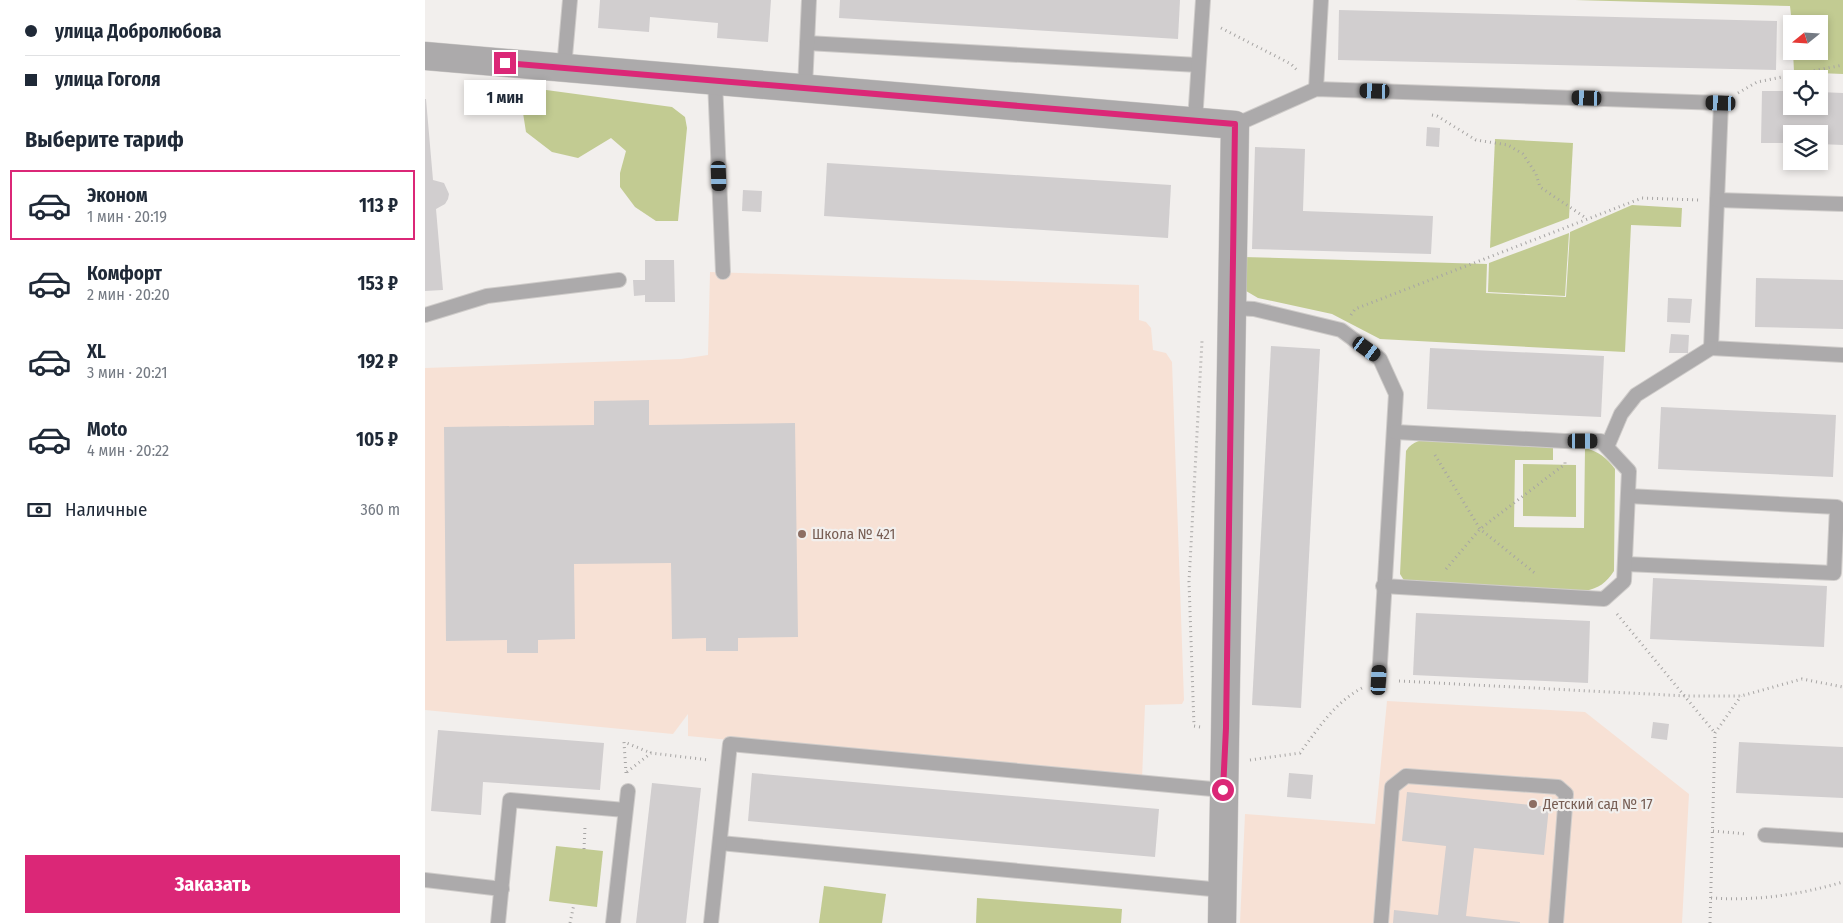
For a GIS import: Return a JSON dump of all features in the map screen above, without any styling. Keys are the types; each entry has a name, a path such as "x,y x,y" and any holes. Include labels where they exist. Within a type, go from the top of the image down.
{"street":[{"path":"425,56 1235,124 1222,923"}],"lane":[{"path":"564,68 570,0"},
{"path":"805,88 809,0"},
{"path":"1195,121 1203,0"},
{"path":"1316,89 1321,0"},
{"path":"807,43 1198,66"},
{"path":"715,80 723,272"},
{"path":"1235,124 1316,89 1721,103 1711,348"},
{"path":"1717,200 1843,204"},
{"path":"425,315 487,296 619,280"},
{"path":"1232,308 1254,309 1341,330 1380,359 1396,394 1395,432 1383,586 1379,680"},
{"path":"1607,447 1621,414 1636,395 1711,348 1843,355"},
{"path":"1383,586 1604,599 1624,581 1629,471 1601,441 1565,441 1395,432"},
{"path":"1625,564 1834,573 1837,507 1628,496"},
{"path":"711,923 730,744 1224,776"},
{"path":"1381,923 1392,787 1406,776 1558,787 1566,794 1556,923"},
{"path":"613,923 628,791"},
{"path":"499,923 510,800 625,810"},
{"path":"1765,835 1843,840"},
{"path":"720,843 1222,890"},
{"path":"425,880 501,889"}],"path":[{"path":"1202,18 1291,64 1316,89"},
{"path":"1721,103 1757,82 1843,65"},
{"path":"1429,114 1437,116 1476,140 1509,145 1523,154 1536,174 1540,187 1586,218"},
{"path":"1341,330 1355,309 1586,218 1642,198 1717,200"},
{"path":"1202,338 1189,582 1194,726 1226,728"},
{"path":"1423,433 1480,529 1564,596"},
{"path":"1430,589 1480,529 1565,464 1565,441"},
{"path":"1604,599 1715,733"},
{"path":"1224,776 1300,754 1319,727 1348,695 1379,680 1686,696 1741,696 1802,679 1843,686"},
{"path":"1710,923 1715,733 1741,696"},
{"path":"628,791 624,742 651,753 727,763"},
{"path":"626,772 651,753"},
{"path":"1713,831 1765,835"},
{"path":"1711,898 1741,900 1774,897 1810,891 1843,882"},
{"path":"570,923 573,904"}],"shaded area":[{"name":"Школа № 421","path":"710,272 1139,285 1139,320 1146,322 1151,328 1153,350 1166,353 1172,362 1184,700 1182,704 1145,705 1142,779 688,736 688,714 673,734 425,710 425,368 681,359 708,355"},
{"name":"Детский сад № 17","path":"1387,701 1585,712 1689,794 1682,923 1240,923 1245,814 1375,824"}],"green space":[{"path":"1575,0 1843,0 1843,74 1828,73 1828,70 1794,70 1793,60 1828,60 1828,15 1791,15 1790,6"},
{"path":"524,87 672,107 685,117 687,128 678,221 656,221 635,207 620,187 620,173 626,151 611,138 578,158 552,152 526,132 523,113"},
{"path":"1495,139 1573,143 1569,218 1490,248"},
{"path":"1632,205 1682,208 1681,227 1631,225 1625,352 1380,339 1332,314 1258,298 1241,288 1243,257 1487,264 1486,293 1566,297 1570,232"},
{"path":"1569,233 1565,296 1488,292 1489,263"},
{"path":"1422,440 1553,445 1553,460 1515,460 1514,527 1584,528 1585,448 1602,456 1615,469 1614,571 1611,575 1602,584 1585,591 1405,582 1400,574 1406,451 1409,447"},
{"path":"1523,464 1576,465 1576,517 1523,516"},
{"path":"556,846 603,851 597,907 549,901"},
{"path":"824,886 886,894 882,923 819,923"},
{"path":"977,898 1122,909 1121,923 976,923"}],"building":[{"path":"600,0 771,0 768,42 717,38 718,23 650,17 649,32 598,28"},
{"path":"840,0 1180,0 1178,39 839,18"},
{"path":"1339,10 1777,21 1776,70 1338,60"},
{"path":"1762,91 1783,91 1783,115 1828,115 1828,92 1843,93 1843,145 1828,144 1828,125 1783,125 1783,143 1761,143"},
{"path":"425,99 433,180 444,183 449,194 445,204 436,209 443,290 425,291"},
{"path":"1427,127 1440,128 1439,147 1426,146"},
{"path":"1255,147 1305,149 1303,211 1433,216 1431,254 1252,249"},
{"path":"827,163 1171,185 1168,238 824,216"},
{"path":"743,190 762,191 761,212 742,211"},
{"path":"645,260 674,260 675,302 645,302 645,295 634,296 633,280 645,280"},
{"path":"1756,278 1843,280 1843,329 1755,327"},
{"path":"1668,298 1692,299 1690,323 1667,322"},
{"path":"1671,334 1689,335 1688,353 1669,353"},
{"path":"1271,346 1320,349 1301,708 1252,705"},
{"path":"1430,348 1604,356 1601,417 1427,409"},
{"path":"649,400 649,425 795,423 798,637 738,638 738,651 706,651 706,638 672,639 671,563 574,564 575,639 538,640 538,653 507,653 507,640 446,641 444,427 594,425 594,401"},
{"path":"1661,407 1836,415 1833,477 1658,469"},
{"path":"1653,578 1827,586 1824,647 1650,639"},
{"path":"1416,613 1590,621 1588,683 1413,675"},
{"path":"1653,722 1669,724 1667,740 1651,738"},
{"path":"438,730 604,743 600,790 483,782 481,815 431,811"},
{"path":"1739,742 1843,747 1843,798 1736,793"},
{"path":"752,773 1159,809 1155,857 748,821"},
{"path":"1289,773 1313,775 1311,799 1287,797"},
{"path":"652,783 701,788 686,923 636,923"},
{"path":"1407,792 1549,807 1544,855 1474,848 1466,916 1520,923 1393,923 1394,910 1438,915 1446,846 1402,841"}],"place":[{"name":"Школа № 421","path":"802,534"},
{"name":"Детский сад № 17","path":"1533,804"}],"route":[{"path":"505,63 1235,124 1226,728 1223,790"}]}
